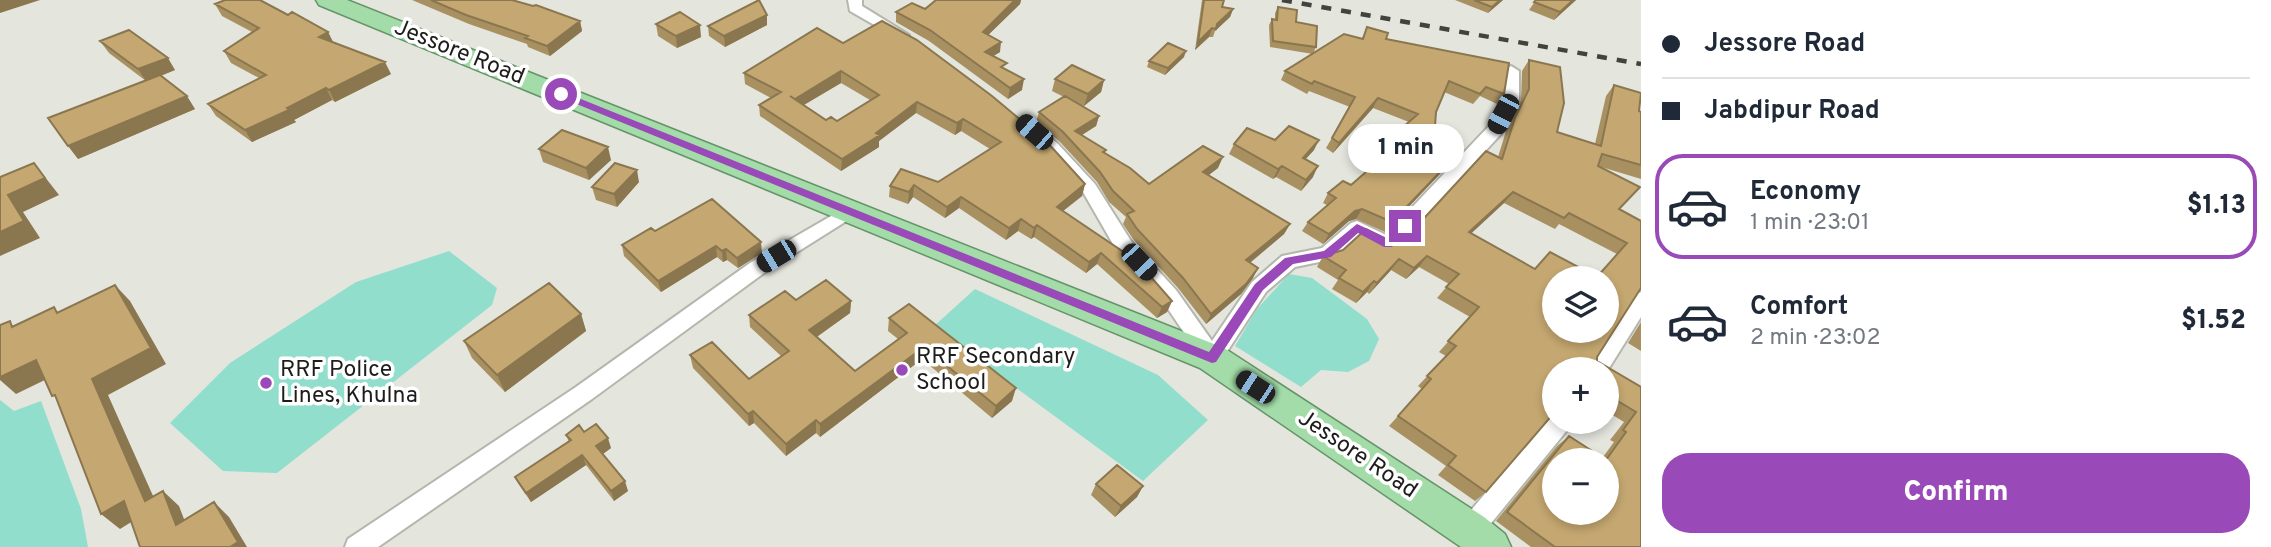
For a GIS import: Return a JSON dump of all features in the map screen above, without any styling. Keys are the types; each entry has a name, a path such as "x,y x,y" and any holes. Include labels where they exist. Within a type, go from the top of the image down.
{"highway":[{"name":"Jessore Road","path":"327,0 1212,358 1480,538"}],"street":[{"path":"855,0 855,8 922,47"},
{"path":"1016,117 1052,148 1089,188 1124,246 1169,295 1212,358 1259,287 1289,261 1327,254 1357,228 1388,244 1495,130 1511,99 1511,71"},
{"path":"357,547 584,393 757,268 850,211"},
{"path":"1605,357 1641,300"},
{"path":"1480,538 1552,434"}],"water":[{"path":"449,251 497,288 492,305 277,473 223,471 170,423 230,363 356,282"},
{"path":"1289,274 1312,278 1367,319 1379,339 1369,361 1348,372 1321,370 1301,387 1235,346 1257,309"},
{"path":"975,289 1158,375 1208,420 1143,481 933,327"},
{"path":"0,400 14,411 41,401 81,509 88,547 0,547"}],"building":[{"path":"225,0 260,0 288,15 292,12 328,32 319,37 385,62 329,90 326,88 287,108 289,110 245,130 208,104 266,75 224,51 259,28 215,4"},
{"path":"431,0 512,0 536,5 580,21 547,46 525,38 528,36"},
{"path":"759,0 767,15 724,36 708,26"},
{"path":"936,0 1015,0 983,32 1001,42 985,52 1007,63 1001,67 1024,79 1010,88 930,30 896,12 912,3 925,9"},
{"path":"1204,0 1224,0 1222,7 1233,9 1217,24 1216,29 1212,28 1198,42"},
{"path":"1474,0 1500,0 1492,7"},
{"path":"1573,0 1560,12 1534,2"},
{"path":"1278,7 1297,10 1296,22 1317,26 1316,47 1273,41 1272,19 1277,20"},
{"path":"680,12 700,25 676,36 656,24"},
{"path":"882,21 917,40 992,96 1047,142 1085,184 1057,207 1137,261 1172,301 1162,307 1101,253 1089,262 1037,225 1034,228 1021,219 1009,228 961,197 947,207 914,185 909,192 890,186 901,169 938,182 1001,142 963,119 957,123 917,102 876,133 880,135 842,159 759,105 781,92 744,73 817,28 843,43","holes":["841,71 879,95 837,121 831,117 826,120 790,96 795,99"]},
{"path":"1367,27 1388,33 1386,39 1509,63 1504,94 1486,87 1480,94 1449,81 1436,112 1435,126 1427,133 1461,150 1392,222 1362,209 1355,211 1329,234 1308,222 1336,198 1328,193 1343,181 1351,185 1389,152 1380,147 1418,114 1378,98 1339,143 1332,138 1355,97 1314,81 1312,84 1285,71 1344,34 1363,39"},
{"path":"129,30 168,58 138,69 100,41"},
{"path":"1168,43 1186,51 1168,68 1149,61"},
{"path":"1529,60 1560,67 1564,103 1557,132 1601,146 1614,85 1641,93 1641,165 1602,154 1598,166 1640,187 1619,209 1641,221 1641,288 1619,322 1619,266 1607,266 1627,243 1569,213 1564,218 1513,192 1469,232 1535,269 1550,252 1576,266 1542,266 1542,343 1606,343 1597,357 1542,357 1542,427 1486,492 1448,465 1456,456 1398,416 1431,379 1427,376 1456,346 1448,341 1479,307 1446,287 1459,274 1427,256 1414,268 1399,259 1377,283 1374,281 1363,292 1339,278 1346,270 1323,256 1343,250 1366,229 1387,240 1404,240 1486,151 1502,159 1515,118 1529,89"},
{"path":"1072,65 1104,80 1088,94 1055,79"},
{"path":"160,75 187,96 68,146 48,118"},
{"path":"1065,96 1099,116 1075,131 1106,150 1103,152 1130,168 1149,184 1203,146 1223,157 1203,172 1290,224 1246,260 1258,268 1246,284 1211,314 1183,278 1137,229 1127,214 1134,211 1113,191 1100,172 1063,132 1039,112"},
{"path":"1289,126 1319,140 1303,158 1318,166 1306,180 1282,166 1278,169 1234,144 1247,128 1275,140"},
{"path":"562,130 608,147 586,168 539,149"},
{"path":"34,163 45,178 8,195 24,221 0,232 0,177"},
{"path":"615,163 637,170 614,194 592,187"},
{"path":"712,199 761,242 737,258 726,249 722,251 716,246 658,281 622,245 651,228 655,231"},
{"path":"826,280 851,301 809,330 855,371 907,333 889,318 909,304 1016,388 996,406 924,347 820,424 816,420 786,444 753,411 748,414 690,355 712,342 749,379 789,351 749,315 785,291 796,300"},
{"path":"549,283 581,314 497,375 464,341"},
{"path":"115,285 151,348 92,379 145,501 163,491 176,525 214,502 238,542 230,547 140,547 124,501 101,514 55,395 52,396 36,360 0,377 0,325 10,321 12,327 54,307 57,313"},
{"path":"1619,374 1641,387 1641,547 1555,547 1507,512 1542,469 1542,525 1619,525 1619,448 1615,448 1636,412 1619,402"},
{"path":"596,424 608,438 596,446 625,481 611,491 582,455 526,493 515,477 571,440 566,435 579,425 584,432"},
{"path":"1569,436 1588,448 1559,448"},
{"path":"1117,465 1143,486 1121,506 1096,484"}],"railway":[{"path":"1282,0 1641,64"}],"place":[{"name":"RRF Secondary School","path":"902,370"},
{"name":"RRF Police Lines, Khulna","path":"266,383"}],"route":[{"path":"561,94 1212,358 1259,287 1289,261 1327,254 1357,228 1388,244 1405,226"}]}
